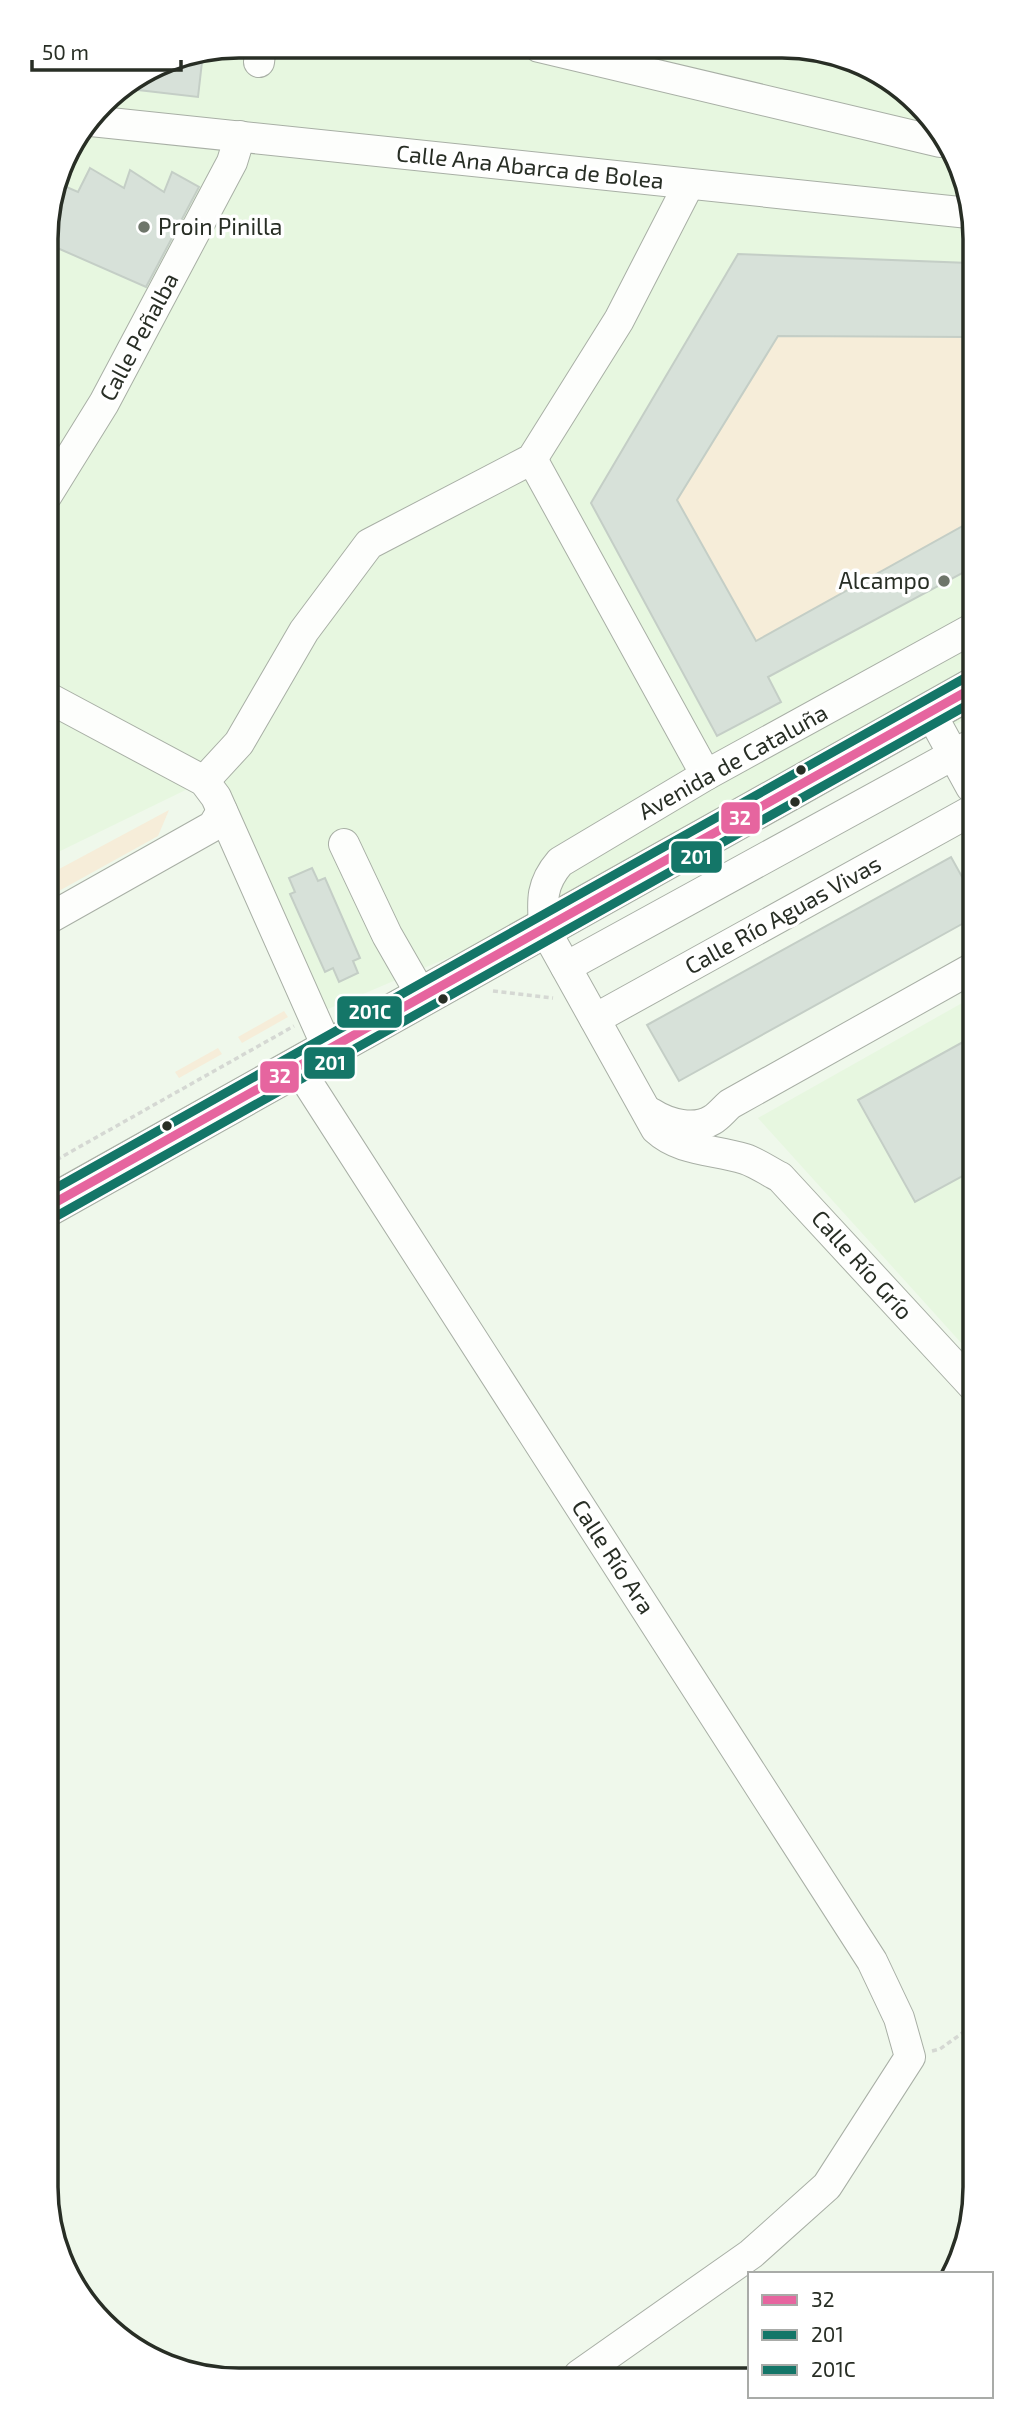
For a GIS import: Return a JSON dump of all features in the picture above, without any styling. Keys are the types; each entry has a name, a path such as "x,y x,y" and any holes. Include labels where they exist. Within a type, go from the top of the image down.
{"main road":[{"path":"58,1200 313,1043 422,996 963,694"}],"street":[{"path":"581,58 934,141"},
{"name":"Calle Ana Abarca de Bolea","path":"101,122 961,212"},
{"name":"Calle Peñalba","path":"58,477 110,391 232,162 240,136"},
{"path":"58,703 204,781 239,743 304,631 369,544 532,459 619,320 689,184"},
{"path":"532,459 706,775"},
{"name":"Avenida de Cataluña","path":"544,928 543,890 549,874 560,862 706,775 963,634"},
{"path":"566,967 962,750 930,712"},
{"name":"Calle Río Ara","path":"204,781 216,797 221,821 313,1043 872,1961 899,2018 909,2057"},
{"name":"Calle Río Aguas Vivas","path":"595,1019 963,815"},
{"path":"58,913 221,821"},
{"path":"344,844 387,935 422,996"},
{"name":"Calle Río Grío","path":"544,928 656,1129 695,1150 732,1157 780,1177 963,1375"},
{"path":"645,1109 661,1120 679,1125 698,1124 963,974"},
{"path":"721,1112 717,1146 732,1157"},
{"path":"589,2368 751,2254 827,2186 909,2057"}],"path":[{"path":"490,991 553,998"},
{"path":"58,1160 313,1043"},
{"path":"909,2057 940,2049 963,2033"}],"shaded area":[{"path":"782,58 817,61 862,76 883,88 918,119 939,148 957,192 962,215 963,721 536,920 314,1015 204,781 58,852 58,227 64,192 76,159 95,129 119,103 148,82 181,67 215,59"},
{"path":"778,336 963,337 963,526 756,641 677,500"},
{"path":"169,810 158,836 58,891 58,870"},
{"path":"963,1003 963,1345 758,1118"},
{"path":"284,1011 288,1017 242,1043 238,1037"},
{"path":"218,1048 222,1054 179,1078 175,1072"}],"building":[{"path":"202,62 198,97 136,90 181,67"},
{"name":"Proin Pinilla","path":"90,168 124,188 130,170 164,192 172,172 199,187 146,287 58,248 59,215 64,192 66,187 78,192"},
{"path":"738,254 963,263 963,337 778,336 677,500 756,641 963,526 963,573 768,677 781,702 717,736 591,503"},
{"path":"951,857 963,879 963,923 679,1081 647,1025"},
{"path":"312,868 318,881 325,878 360,958 353,961 358,973 339,982 333,968 325,972 290,894 295,892 289,878"},
{"path":"963,1042 963,1176 915,1202 858,1100"}],"transit line":[{"name":"201C","path":"58,1187 963,679"},
{"name":"32","path":"58,1201 963,693"},
{"name":"201","path":"58,1215 963,707"}],"place":[{"name":"Proin Pinilla","path":"144,227"},
{"name":"Alcampo","path":"944,581"}]}
